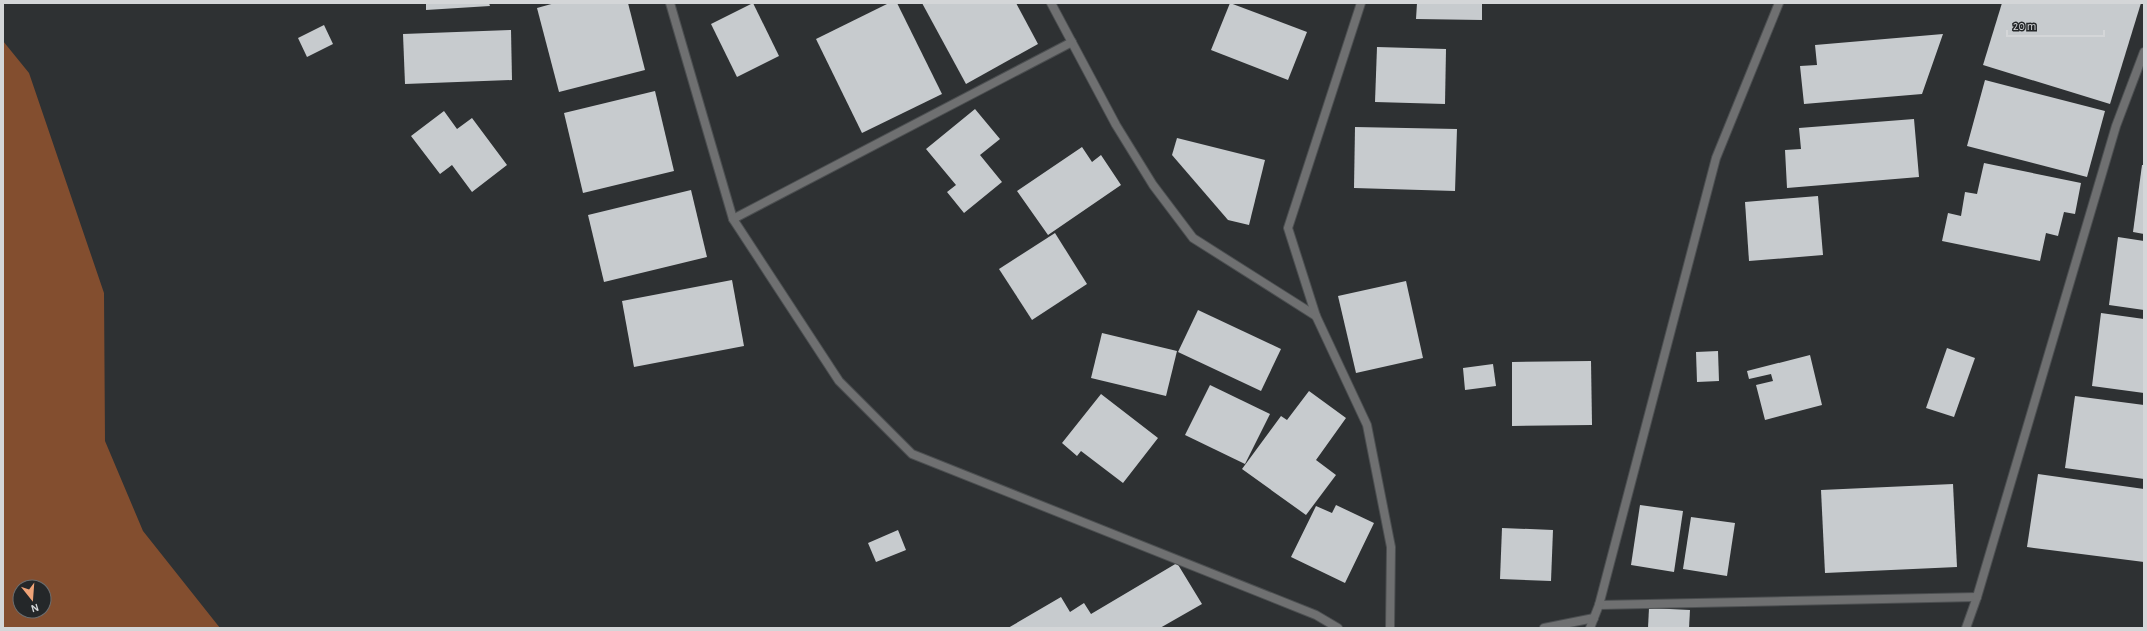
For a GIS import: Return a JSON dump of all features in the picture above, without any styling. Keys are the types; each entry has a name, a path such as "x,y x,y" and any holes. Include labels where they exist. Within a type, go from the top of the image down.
{"street":[{"path":"670,3 733,219 839,381 912,454 1316,615 1338,628"},
{"path":"1051,3 1116,125 1153,185 1193,238 1316,316"},
{"path":"1361,3 1288,228 1316,316 1367,425 1391,547 1390,628"},
{"path":"1590,628 1599,605 1716,158 1779,3"},
{"path":"733,219 1072,42"},
{"path":"1966,628 1977,597 2116,126 2144,52"},
{"path":"1599,605 1977,597"},
{"path":"1544,628 1594,618"}],"shaded area":[{"path":"3,41 29,73 104,293 105,441 143,531 220,628 3,628"}],"building":[{"path":"426,3 489,3 490,6 426,10"},
{"path":"555,3 628,3 645,70 559,92 537,8"},
{"path":"753,3 779,56 737,77 711,24"},
{"path":"889,3 897,3 942,94 862,133 816,39"},
{"path":"922,3 1016,3 1038,44 966,84"},
{"path":"1230,3 1307,32 1288,80 1211,50"},
{"path":"1417,3 1482,3 1482,20 1416,19"},
{"path":"2002,3 2141,3 2110,104 1983,65"},
{"path":"324,25 333,44 307,57 298,38"},
{"path":"511,30 512,80 405,84 403,34"},
{"path":"1943,34 1922,94 1804,104 1800,66 1817,65 1815,45"},
{"path":"1377,47 1446,49 1445,104 1375,102"},
{"path":"1985,80 2105,111 2087,177 1967,146"},
{"path":"655,91 674,171 583,193 564,113"},
{"path":"975,109 1000,139 980,155 1002,182 964,213 947,192 956,185 926,149"},
{"path":"444,111 457,129 472,118 507,165 472,192 452,165 440,174 411,136"},
{"path":"1914,119 1919,177 1787,188 1785,150 1801,149 1799,128"},
{"path":"1355,127 1457,129 1455,191 1354,188"},
{"path":"1177,138 1265,160 1249,225 1228,220 1172,155"},
{"path":"1082,147 1092,162 1101,155 1121,185 1048,235 1017,191"},
{"path":"1984,163 2081,183 2075,214 2064,212 2058,236 2046,233 2040,261 1942,241 1948,213 1961,216 1965,192 1977,194"},
{"path":"2142,165 2144,165 2144,234 2133,232"},
{"path":"691,190 707,257 604,282 588,215"},
{"path":"1818,196 1823,255 1749,261 1745,202"},
{"path":"1055,233 1087,284 1032,320 999,269"},
{"path":"2118,237 2144,241 2144,310 2109,305"},
{"path":"732,280 744,346 634,367 622,301"},
{"path":"1406,281 1423,358 1356,373 1338,296"},
{"path":"1198,310 1281,349 1261,391 1178,352"},
{"path":"2101,313 2144,319 2144,393 2092,386"},
{"path":"1102,333 1177,351 1166,396 1091,378"},
{"path":"1947,348 1975,358 1954,417 1926,408"},
{"path":"1718,351 1719,381 1697,382 1696,352"},
{"path":"1810,355 1822,405 1765,420 1756,385 1773,381 1771,374 1749,379 1747,371"},
{"path":"1591,361 1592,425 1512,426 1512,362"},
{"path":"1493,364 1496,386 1465,390 1463,368"},
{"path":"1210,385 1270,414 1245,464 1185,435"},
{"path":"1309,391 1346,418 1316,460 1336,475 1306,515 1242,469 1281,416 1287,420"},
{"path":"1101,394 1158,438 1123,483 1081,451 1077,456 1062,443"},
{"path":"2075,396 2144,405 2144,479 2065,468"},
{"path":"2038,474 2144,489 2144,562 2027,547"},
{"path":"1953,484 1957,567 1825,573 1821,490"},
{"path":"1336,505 1374,523 1345,583 1291,557 1316,506 1332,513"},
{"path":"1640,505 1683,511 1674,572 1631,565"},
{"path":"1691,517 1735,523 1727,576 1683,569"},
{"path":"1502,528 1553,530 1551,581 1500,579"},
{"path":"898,530 906,550 876,562 868,543"},
{"path":"1177,563 1202,604 1160,628 1008,628 1061,597 1070,612 1084,603 1091,614"},
{"path":"1649,608 1690,610 1689,628 1648,628"}]}
